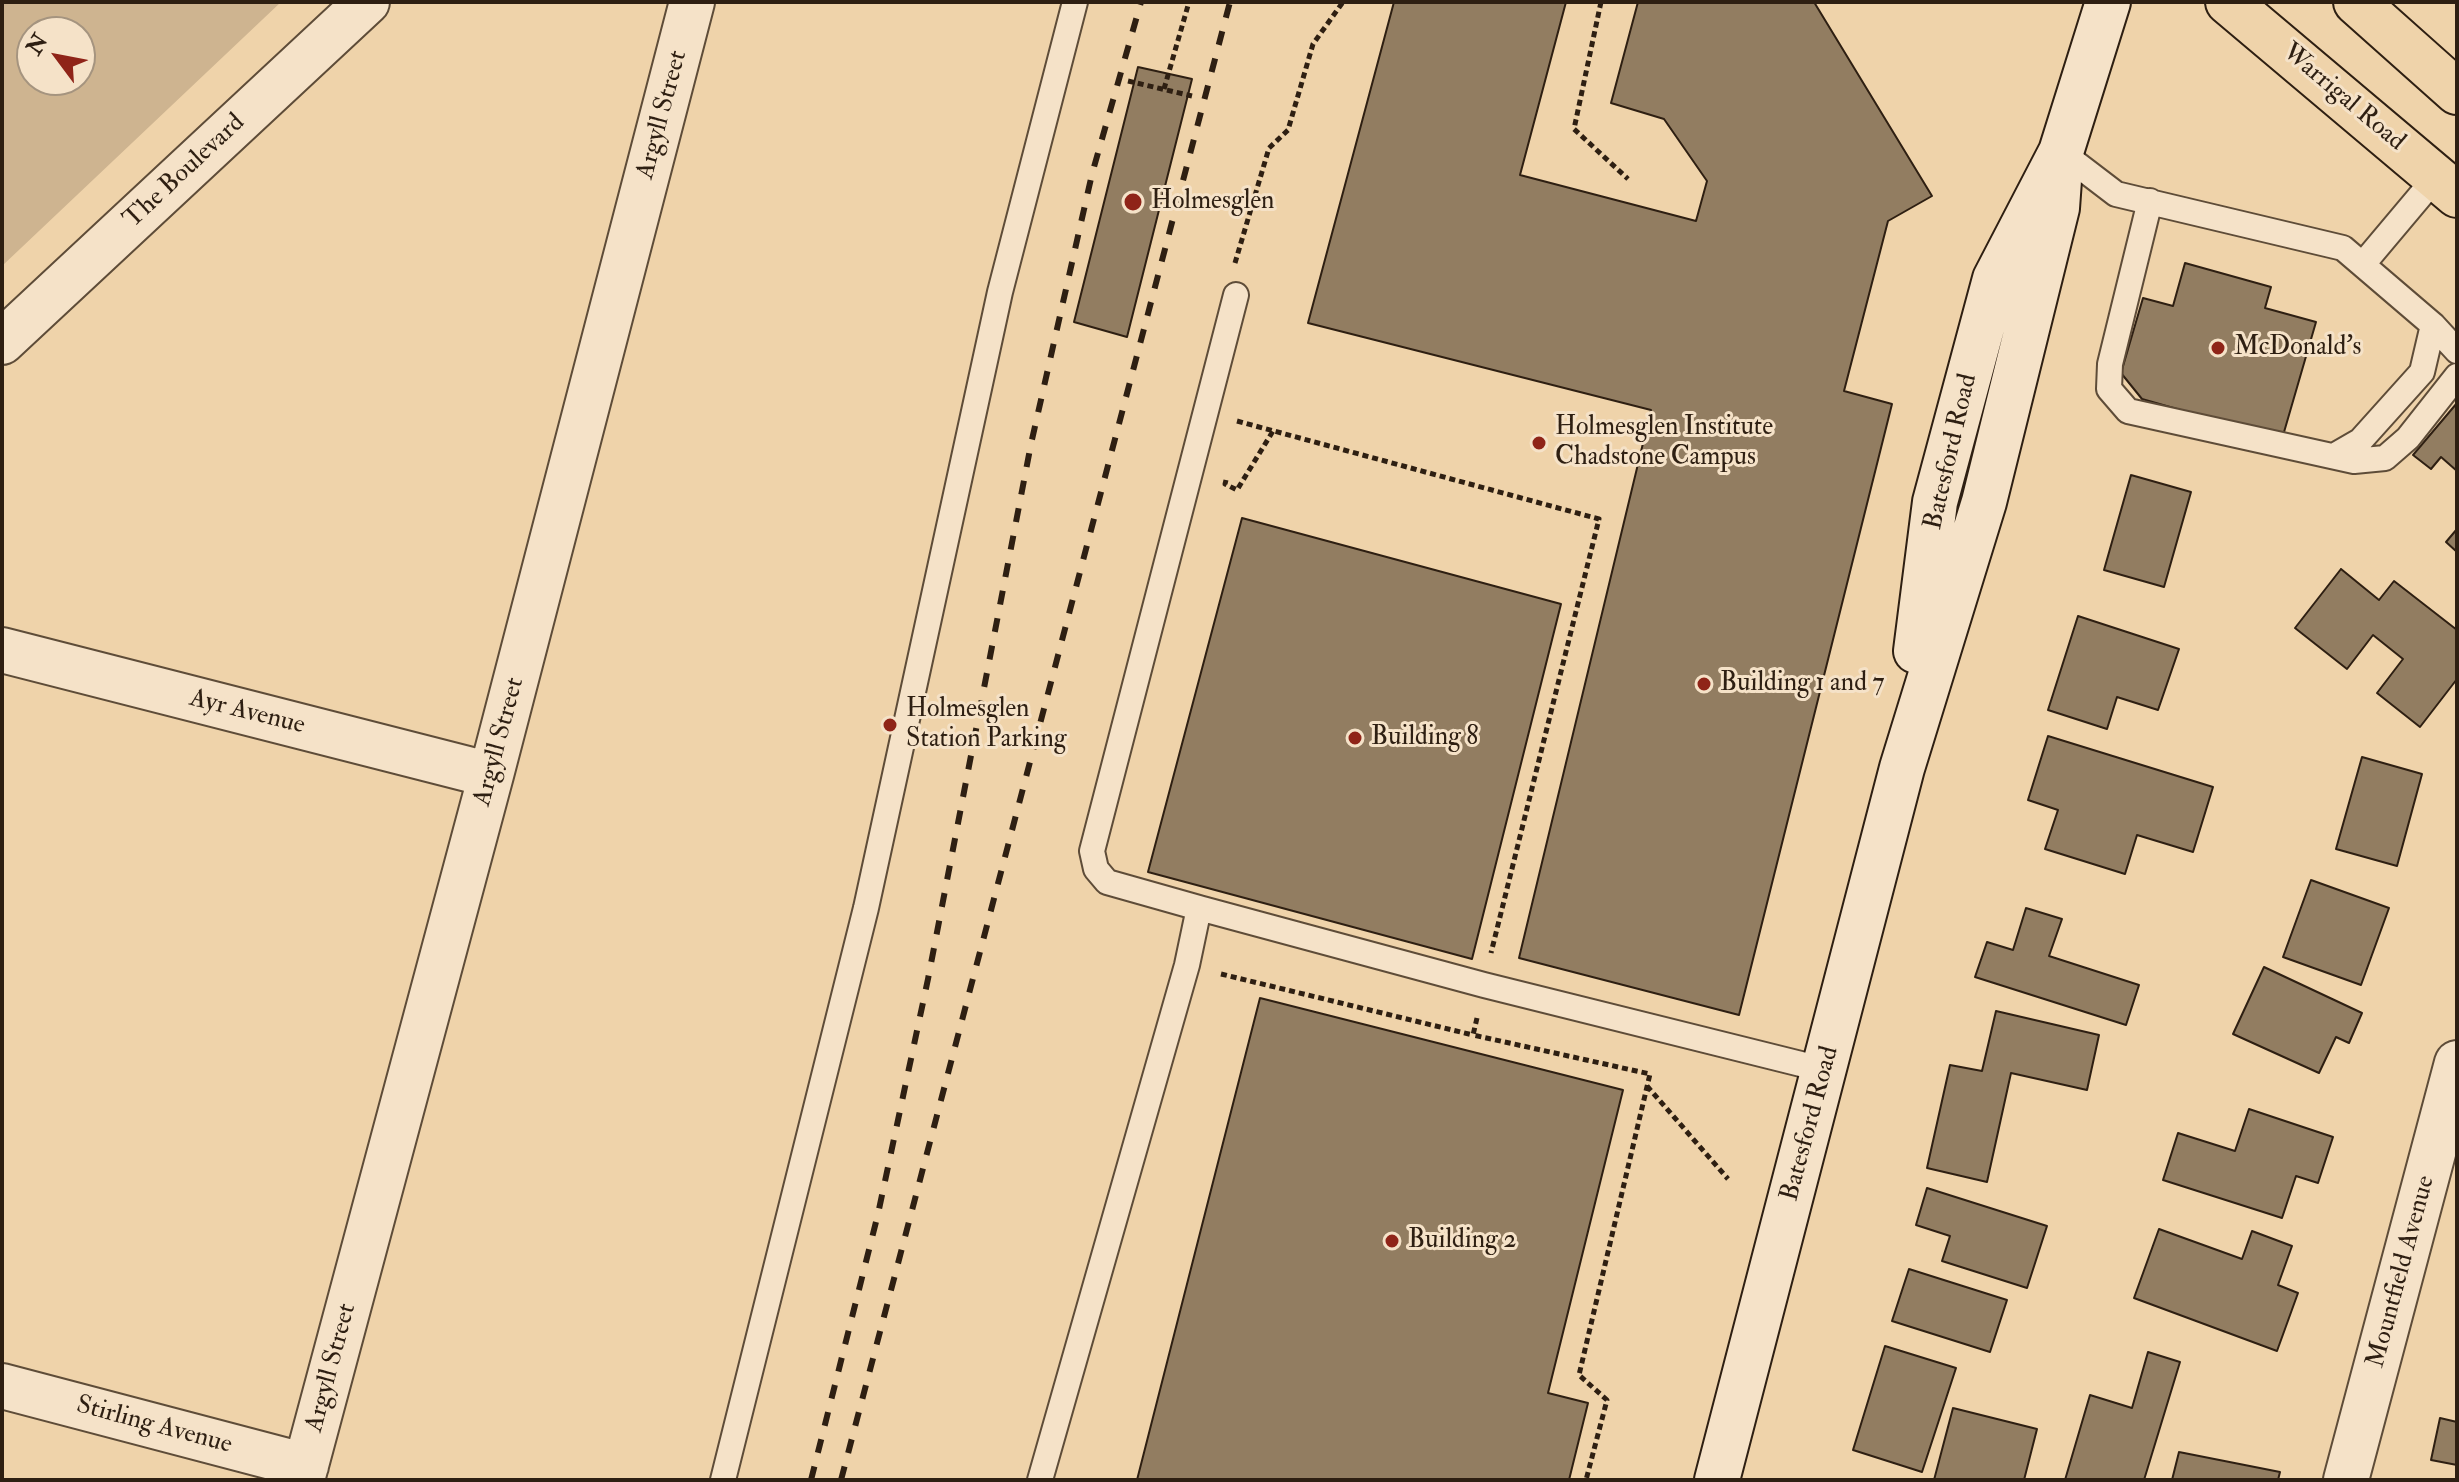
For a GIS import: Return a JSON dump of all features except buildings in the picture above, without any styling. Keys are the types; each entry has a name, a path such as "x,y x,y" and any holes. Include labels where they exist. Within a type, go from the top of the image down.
{"highway":[{"name":"Warrigal Road","path":"2228,2 2447,185"},
{"path":"2356,2 2457,92"}],"street":[{"name":"The Boulevard","path":"2,342 367,2"},
{"name":"Argyll Street","path":"304,1473 491,775 692,2"},
{"name":"Batesford Road","path":"1717,1480 1902,768 1984,502 2057,208 2061,152 2108,2"},
{"name":"Ayr Avenue","path":"2,650 491,775"},
{"name":"Mountfield Avenue","path":"2346,1480 2457,1063"},
{"name":"Stirling Avenue","path":"2,1386 304,1473"}],"lane":[{"path":"723,1480 866,908 1000,292 1075,2"},
{"path":"2061,152 2116,194 2343,248 2433,325 2457,351"},
{"path":"2363,264 2447,185"},
{"path":"2150,201 2110,364 2109,389 2128,411 2354,461 2385,458 2408,438 2457,376"},
{"path":"1236,295 1092,851 1096,869 1107,882 1199,908 1484,985 1825,1070"},
{"path":"2334,456 2360,441 2422,372 2433,325"},
{"path":"1040,1480 1187,965 1199,908"}],"path":[{"path":"1164,89 1189,2"},
{"path":"1236,295 1231,276 1269,148 1288,130 1313,44 1343,2"},
{"path":"1601,2 1574,129 1628,179"},
{"path":"1128,81 1192,96"},
{"path":"1233,433 1235,420 1599,519 1473,1035"},
{"path":"1227,472 1225,484 1237,490 1273,431"},
{"path":"1214,972 1650,1074 1579,1375 1607,1400 1586,1480"},
{"path":"1647,1086 1728,1179"}],"shaded area":[{"path":"2,2 281,2 2,266"}],"railway":[{"path":"811,1480 878,1214 928,979 1031,444 1092,174 1141,2"},
{"path":"841,1480 1230,2"}],"place":[{"name":"Holmesglen","path":"1133,202"},
{"name":"McDonald's","path":"2218,348"},
{"name":"Holmesglen Institute Chadstone Campus","path":"1539,443"},
{"name":"Building 1 and 7","path":"1704,684"},
{"name":"Holmesglen Station Parking","path":"890,725"},
{"name":"Building 8","path":"1355,738"},
{"name":"Building 2","path":"1392,1241"}]}
